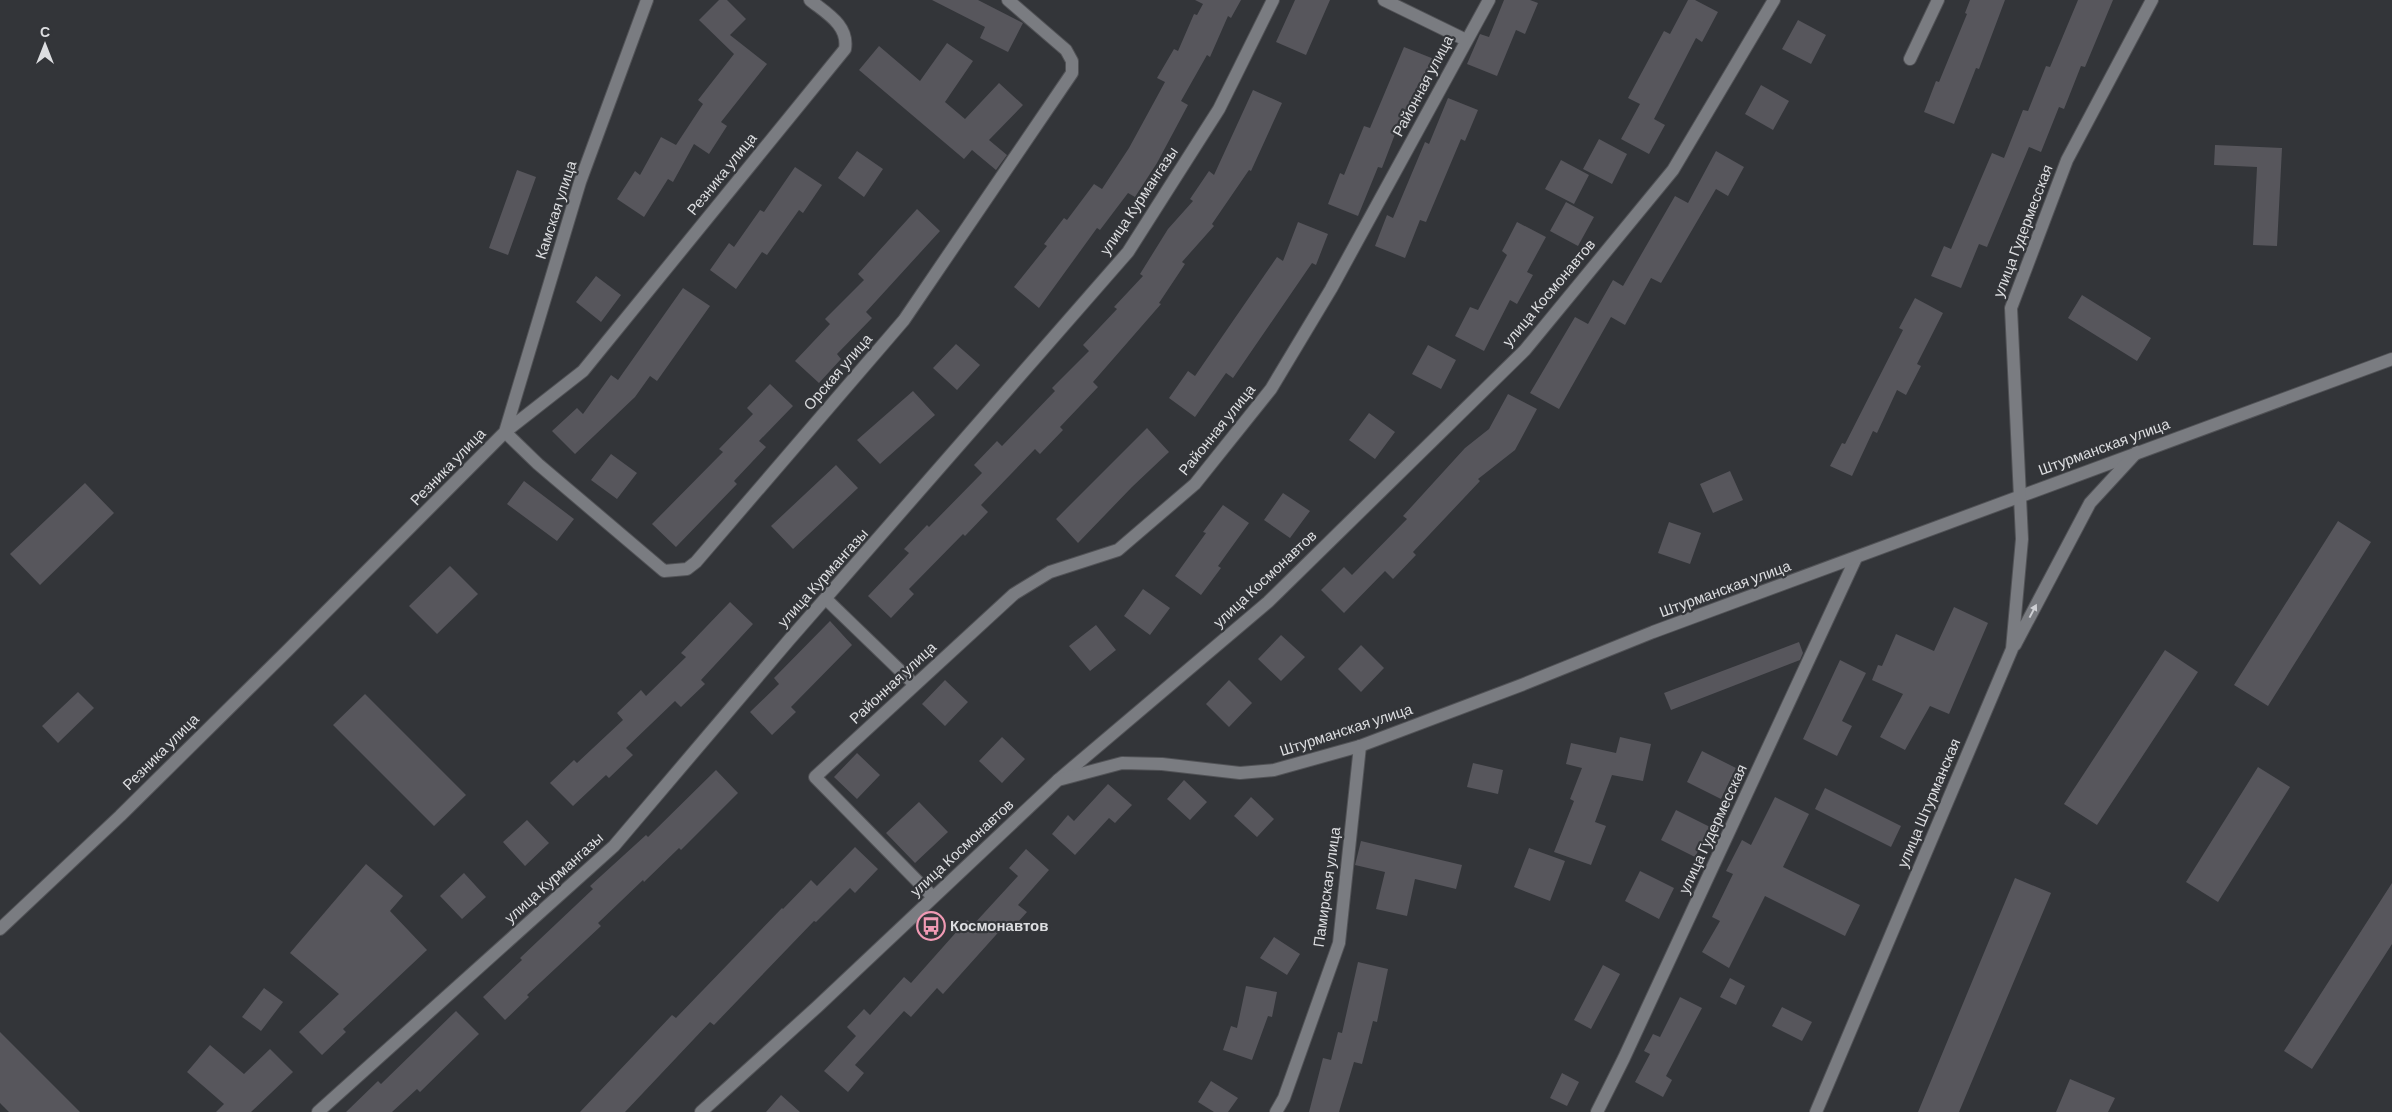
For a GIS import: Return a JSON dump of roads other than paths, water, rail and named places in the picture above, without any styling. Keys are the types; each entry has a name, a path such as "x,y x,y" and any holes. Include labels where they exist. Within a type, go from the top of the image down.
{"street":[{"name":"Камская улица","path":"505,432 580,182 647,0"},
{"name":"Резника улица","path":"0,929 120,816 301,638 505,432 583,371 845,49 846,40 838,23 810,0"},
{"name":"Орская улица","path":"505,432 538,464 664,572 687,569 696,562 904,320 1072,73 1072,61 1066,50 1008,0"},
{"name":"улица Курмангазы","path":"318,1112 614,846 789,640 826,600 1128,252 1219,109 1273,0"},
{"path":"1384,0 1466,40"},
{"name":"Районная улица","path":"933,898 815,777 1014,594 1050,572 1118,550 1195,484 1276,381 1332,289 1489,0"},
{"name":"улица Космонавтов","path":"701,1112 1058,780 1268,602 1525,350 1673,170 1774,0"},
{"path":"1910,59 1938,0"},
{"name":"улица Гудермесская","path":"2020,495 2011,308 2067,160 2152,0"},
{"name":"Штурманская улица","path":"1058,780 1122,763 1162,764 1240,773 1274,770 1360,746 1524,684 1653,632 2392,359"},
{"path":"2010,654 2090,503 2136,452"},
{"name":"улица Штурманская","path":"1816,1112 2010,654 2022,540 2020,495"},
{"name":"улица Гудермесская","path":"1597,1112 1856,558"},
{"path":"826,600 915,685"},
{"name":"Памирская улица","path":"1276,1112 1284,1098 1339,943 1360,746"}],"place":[{"name":"Космонавтов","path":"931,926"}]}
